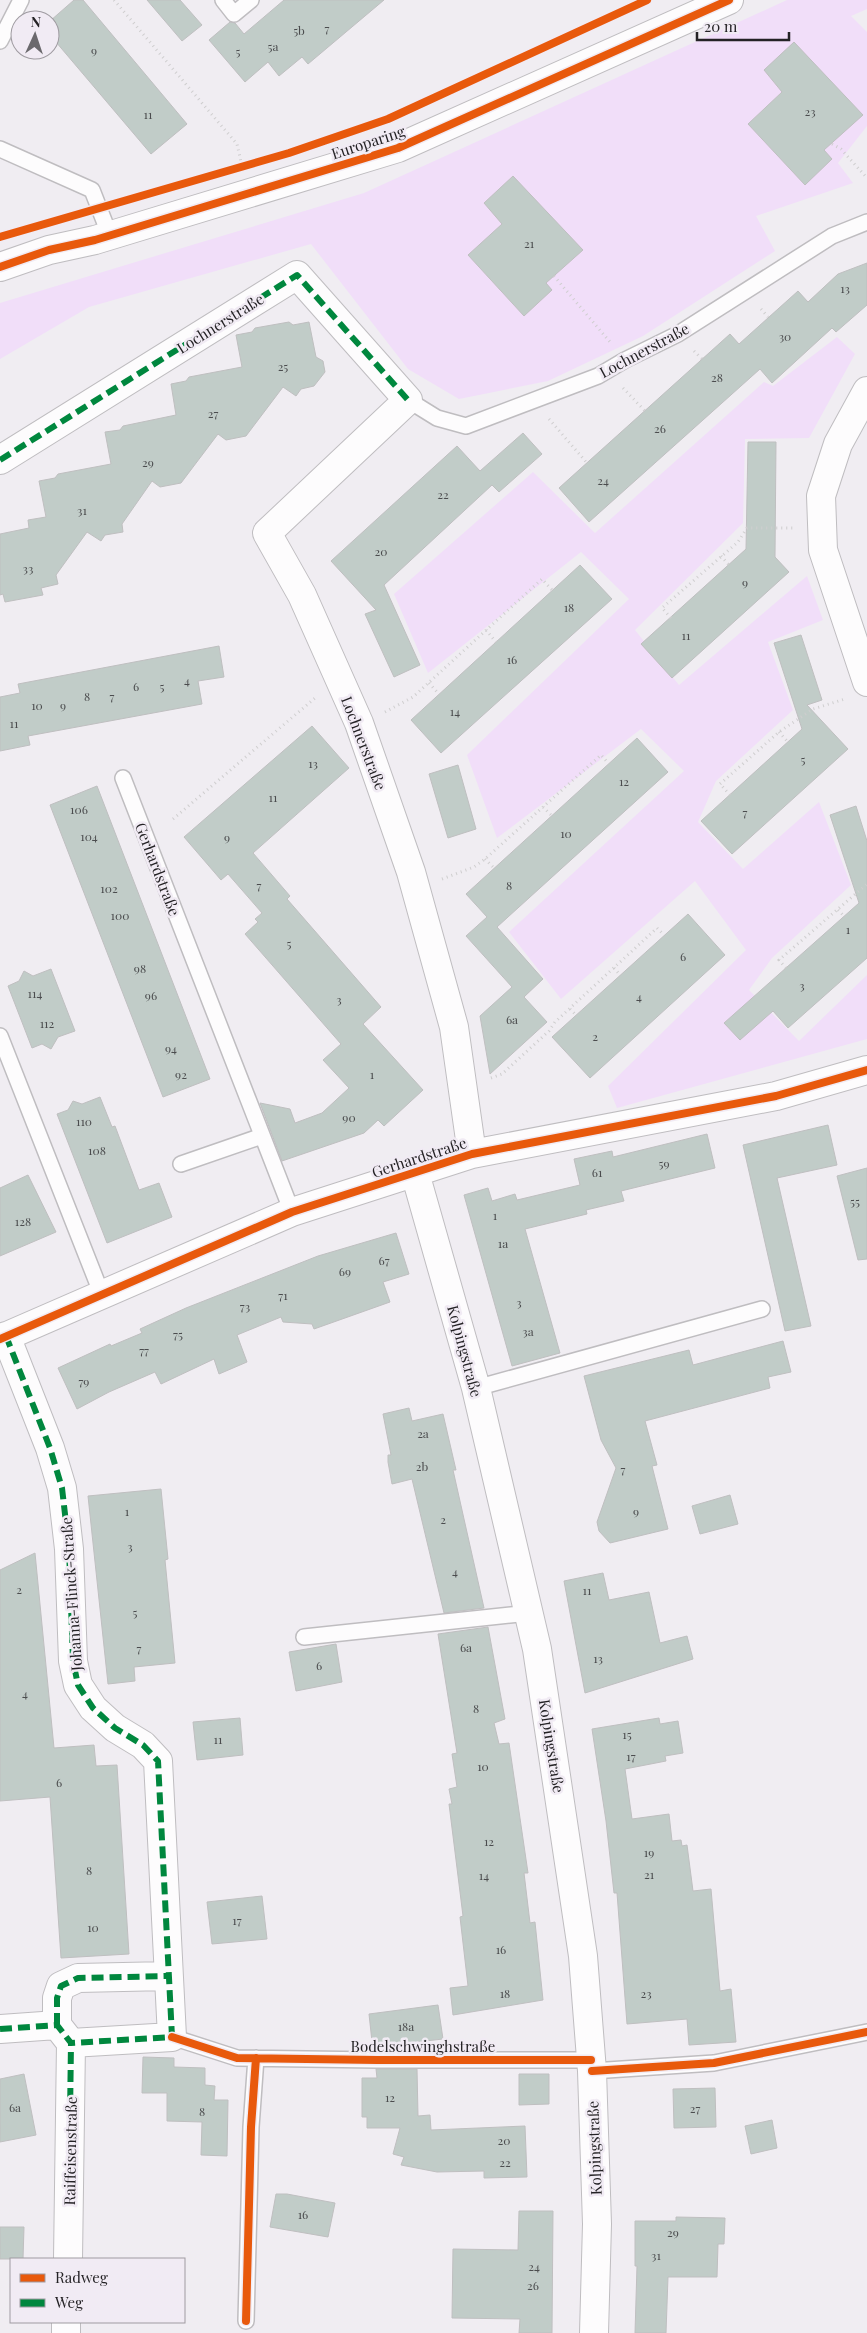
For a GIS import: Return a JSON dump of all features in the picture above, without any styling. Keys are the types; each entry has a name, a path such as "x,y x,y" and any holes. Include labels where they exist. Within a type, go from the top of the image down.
{"street":[{"name":"Europaring","path":"0,267 49,250 110,236 398,148 729,0"},
{"name":"Lochnerstraße","path":"0,460 297,274 408,400 267,533 302,594 359,723 415,888 454,1027 464,1085 472,1154"},
{"path":"858,690 823,550 821,496 838,444 867,391"},
{"name":"Gerhardstraße","path":"3,1338 292,1212 472,1154 776,1096 867,1070"},
{"name":"Kolpingstraße","path":"415,1172 476,1388 537,1650 581,1946 591,2065 597,2224 594,2333"},
{"name":"Johanna-Flinck-Straße","path":"3,1338 50,1448 62,1488 69,1549 73,1660 78,1686 93,1708 115,1728 143,1745 158,1762 172,2037"},
{"path":"64,2034 57,1998 62,1986 78,1978 168,1976"},
{"name":"Bodelschwinghstraße","path":"0,2029 64,2034 172,2037"},
{"name":"Raiffeisenstraße","path":"64,2034 68,2258"}],"lane":[{"path":"0,41 22,0"},
{"path":"223,0 234,14 251,0"},
{"path":"0,149 92,190 110,236"},
{"name":"Lochnerstraße","path":"408,400 437,418 466,426 608,371 625,360 678,334 832,236 867,222"},
{"name":"Gerhardstraße","path":"123,778 292,1212"},
{"path":"0,1036 102,1295"},
{"path":"181,1164 262,1136"},
{"path":"476,1388 762,1309"},
{"path":"304,1637 528,1613"},
{"name":"Bodelschwinghstraße","path":"172,2037 237,2058 591,2065 714,2062 867,2032"},
{"path":"246,2321 251,2127 256,2058"}],"path":[{"path":"114,0 237,144 249,193"},
{"path":"832,144 841,149 867,178"},
{"path":"554,276 625,360"},
{"path":"608,371 645,411"},
{"path":"532,400 587,463"},
{"path":"671,618 662,608 738,542 747,528 822,528"},
{"path":"721,556 729,565"},
{"path":"359,723 413,697 542,579 553,591"},
{"path":"486,630 496,642"},
{"path":"173,819 296,713 339,679"},
{"path":"429,683 439,694"},
{"path":"730,795 720,784 779,732 813,708 858,690"},
{"path":"779,732 788,742"},
{"path":"415,888 474,867 601,755 608,764"},
{"path":"543,807 551,815"},
{"path":"485,859 494,868"},
{"path":"786,968 779,960 867,884"},
{"path":"838,910 844,916"},
{"path":"464,1085 502,1074 549,1031 555,1022 657,928 664,935"},
{"path":"614,968 620,976"},
{"path":"570,1009 576,1015"}],"shaded area":[{"path":"787,0 867,0 867,9 851,16 867,32 867,126 838,163 853,183 756,216 775,251 643,336 548,381 459,399 408,369 311,244 89,307 0,359 0,303 364,193"},
{"path":"837,337 855,354 809,438 745,439 743,523 635,630 679,685 807,576 823,620 768,642 793,710 716,781 698,822 743,869 819,802 851,885 772,958 749,990 799,1041 867,975 867,1039 617,1108 608,1086 746,950 695,881 561,999 509,932 684,771 641,729 497,838 467,755 629,599 581,552 428,673 394,594 533,472 595,533 764,382 773,386"}],"building":[{"path":"74,0 83,0 187,124 151,154 60,47 60,12"},
{"path":"147,0 180,0 202,25 182,41"},
{"path":"284,0 384,0 308,64 302,57 279,76 268,62 245,82 209,40 230,22 235,23 244,34"},
{"path":"794,42 863,115 824,150 832,159 805,185 748,124 782,92 764,70"},
{"path":"513,176 583,250 546,283 552,290 524,316 468,255 502,224 484,203"},
{"path":"867,263 867,305 836,332 832,328 772,383 760,369 589,522 559,488 730,334 739,344 798,291 808,302 838,274"},
{"path":"289,322 293,325 309,322 316,357 323,361 325,372 314,386 301,389 296,396 283,387 246,436 226,440 218,434 181,483 160,487 152,481 122,524 123,532 105,535 101,541 87,532 56,575 58,584 41,588 43,595 5,602 3,594 0,595 0,534 29,528 28,520 46,517 39,481 55,478 58,474 111,464 105,432 120,430 123,426 176,415 171,384 186,381 189,377 242,367 236,335 252,332 255,328"},
{"path":"523,433 542,454 499,492 492,485 384,585 420,665 394,677 365,614 376,610 331,561 457,446 480,471"},
{"path":"748,442 776,442 775,557 789,572 672,678 641,644 746,549"},
{"path":"580,565 612,599 441,753 411,720"},
{"path":"801,635 822,700 807,705 848,749 732,854 701,821 802,729 774,643"},
{"path":"219,646 224,677 198,681 202,704 28,736 30,745 0,751 0,697 20,693 18,684"},
{"path":"312,726 349,768 253,853 290,896 287,899 381,1007 363,1024 423,1090 384,1126 378,1120 364,1133 282,1161 260,1103 290,1109 295,1123 322,1113 349,1088 323,1060 341,1044 245,934 258,922 255,919 262,913 228,874 221,880 184,837"},
{"path":"637,738 668,772 497,927 543,979 524,997 547,1022 490,1074 480,1016 512,987 466,936 487,917 466,894"},
{"path":"458,765 476,829 448,838 429,774"},
{"path":"97,786 210,1079 163,1097 50,805"},
{"path":"856,806 867,841 867,958 788,1028 773,1011 740,1040 724,1023 859,903 830,815"},
{"path":"688,914 725,955 590,1078 552,1037"},
{"path":"51,969 75,1031 58,1037 51,1049 42,1044 32,1048 8,986 19,981 24,971 33,976"},
{"path":"100,1097 112,1127 115,1126 139,1190 159,1183 172,1217 107,1243 57,1114 68,1110 73,1101 82,1104"},
{"path":"828,1125 837,1165 777,1178 811,1326 785,1331 743,1145"},
{"path":"707,1134 715,1168 621,1191 624,1201 586,1210 587,1214 525,1229 560,1353 512,1366 464,1195 488,1188 492,1201 515,1194 517,1200 580,1185 574,1159 612,1151 613,1157"},
{"path":"867,1168 867,1259 858,1260 837,1176"},
{"path":"28,1175 56,1232 0,1256 0,1188"},
{"path":"396,1233 409,1274 383,1282 390,1302 314,1329 312,1324 283,1322 281,1317 237,1335 247,1362 219,1374 214,1359 161,1384 155,1372 109,1392 77,1409 58,1368 110,1344 111,1346 142,1333 140,1329 186,1308 318,1256"},
{"path":"783,1341 791,1372 768,1377 770,1388 645,1421 657,1465 652,1466 668,1529 610,1543 599,1531 597,1522 616,1468 601,1440 584,1376 689,1350 693,1365"},
{"path":"409,1408 412,1421 443,1414 456,1470 453,1470 484,1608 444,1613 412,1479 392,1484 388,1462 388,1455 391,1455 383,1414"},
{"path":"161,1489 168,1559 165,1560 175,1663 134,1667 135,1681 108,1684 88,1496"},
{"path":"730,1495 738,1524 700,1534 692,1506"},
{"path":"35,1553 54,1748 94,1745 96,1766 117,1765 129,1954 61,1958 50,1797 0,1801 0,1570"},
{"path":"603,1573 609,1600 649,1592 660,1643 687,1636 693,1659 585,1693 564,1581"},
{"path":"488,1627 505,1719 494,1723 499,1744 509,1743 528,1873 524,1873 530,1923 535,1922 543,2000 453,2015 450,1988 468,1986 460,1917 463,1916 449,1804 452,1804 449,1789 457,1787 452,1754 457,1753 438,1634"},
{"path":"336,1644 342,1682 296,1691 289,1652"},
{"path":"240,1718 243,1755 197,1760 193,1722"},
{"path":"659,1718 660,1724 678,1721 683,1753 665,1756 666,1761 625,1769 632,1819 669,1814 672,1841 681,1840 682,1846 687,1845 693,1891 711,1889 720,1991 731,1989 736,2042 689,2045 687,2019 627,2024 617,1893 614,1893 606,1821 592,1729"},
{"path":"262,1896 267,1939 212,1944 207,1902"},
{"path":"438,2005 443,2039 417,2042 417,2051 373,2051 369,2014"},
{"path":"143,2057 174,2058 174,2067 205,2068 205,2085 215,2086 214,2100 228,2100 227,2156 201,2155 202,2122 167,2121 167,2093 142,2093"},
{"path":"376,2069 417,2069 418,2116 430,2115 431,2130 525,2126 527,2177 484,2178 484,2171 437,2172 401,2165 404,2157 393,2154 400,2128 367,2128 367,2117 362,2117 362,2078 377,2078"},
{"path":"24,2074 36,2135 0,2142 0,2079"},
{"path":"519,2074 549,2074 549,2104 519,2105"},
{"path":"715,2088 716,2127 674,2128 673,2089"},
{"path":"772,2120 777,2148 751,2154 745,2126"},
{"path":"276,2194 287,2194 335,2203 328,2237 270,2227"},
{"path":"519,2211 553,2211 552,2333 519,2333 520,2319 452,2318 453,2249 518,2250"},
{"path":"676,2217 725,2218 724,2244 718,2244 717,2277 668,2277 666,2333 635,2333 637,2266 635,2266 635,2221 676,2221"},
{"path":"0,2227 24,2227 23,2258 0,2259"}],"marked path":[{"path":"0,460 297,275 408,400"},
{"path":"0,2029 57,2025 71,2043 172,2037 158,1761 143,1745 115,1728 93,1708 78,1685 73,1661 69,1549 62,1488 50,1448 6,1336"},
{"path":"57,2025 57,1998 61,1986 78,1978 168,1976"},
{"path":"69,2190 71,2043"}],"cycle path":[{"path":"0,237 289,153 388,119 647,0"},
{"path":"0,267 49,250 95,240 398,148 729,0"},
{"path":"0,1339 292,1212 472,1154 776,1096 867,1070"},
{"path":"592,2071 714,2063 867,2032"},
{"path":"172,2037 237,2058 591,2060"},
{"path":"246,2321 251,2127 256,2058"}]}
